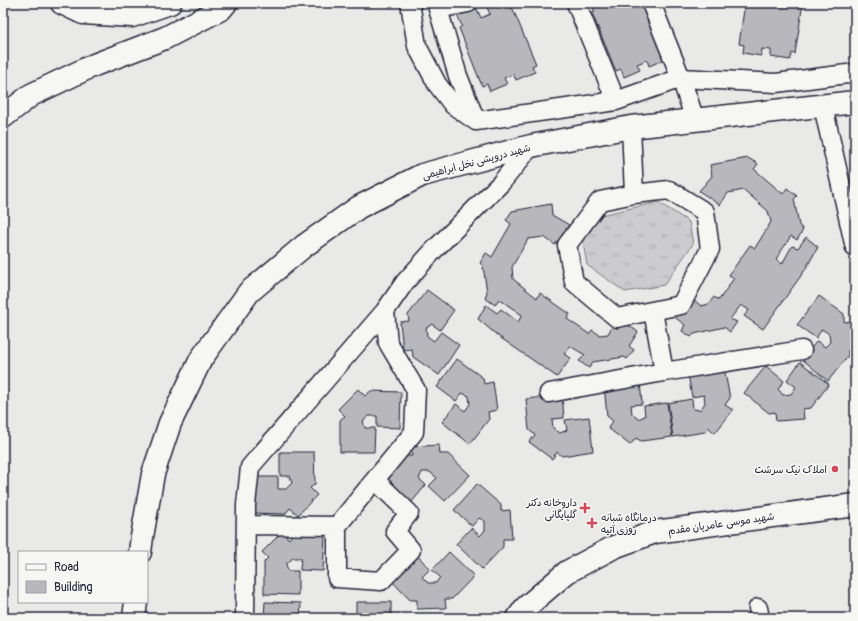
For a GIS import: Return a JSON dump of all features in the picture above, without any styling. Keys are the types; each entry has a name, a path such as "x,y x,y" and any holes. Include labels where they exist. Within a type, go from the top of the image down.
{"main road":[{"path":"62,3 83,13 132,16 170,3"},
{"path":"3,117 31,95 94,65 164,38 221,9 226,3"},
{"name":"شهید درویشی نخل ابراهیمی","path":"140,551 153,474 170,423 201,359 249,292 304,246 359,207 422,175 531,146 631,127 855,102"},
{"name":"شهید موسی عامریان مقدم","path":"518,618 525,608 567,572 614,547 655,532 855,505"},
{"path":"134,618 136,603"}],"street":[{"path":"410,3 417,46 437,84 453,105 476,121 616,100 681,78 776,84 855,73 855,69"},
{"path":"468,3 438,9 458,76 476,121"},
{"path":"576,3 616,100"},
{"path":"651,3 681,78 695,120"},
{"path":"823,106 855,248"},
{"path":"631,127 634,194"},
{"path":"245,618 246,505 250,467 385,311 405,282 434,250 501,183 531,146"},
{"path":"669,190 705,212 710,249 681,305 617,318 574,282 567,245 600,202 634,194 669,190"},
{"path":"375,480 409,513 396,531 411,550 381,581 336,578 337,526 414,432 416,390 388,343 385,311"},
{"path":"653,311 664,372"},
{"path":"549,393 664,372 802,350"},
{"path":"246,525 337,526"}],"green space":[{"path":"658,202 689,222 693,244 664,285 625,292 587,265 583,242 601,215"}],"building":[{"path":"492,3 507,3 509,8 512,7 536,64 532,66 535,72 516,80 513,74 504,78 507,84 490,91 487,84 482,86 459,28 462,26 457,15 476,7 481,18 490,14 486,5"},
{"path":"591,3 650,3 668,58 649,66 647,60 637,64 640,70 624,77 621,69 616,71 592,13 595,12"},
{"path":"745,3 803,3 795,54 792,53 790,60 771,57 771,50 762,49 761,56 743,53 744,45 739,44"},
{"path":"748,158 758,164 754,169 783,194 787,188 797,196 794,199 799,225 803,230 797,240 791,236 776,259 782,264 792,246 798,248 806,237 818,247 805,270 763,329 744,316 749,310 741,305 730,319 737,322 730,332 724,327 694,334 691,337 682,331 685,325 672,315 687,294 701,306 709,304 714,297 719,300 734,278 729,275 750,245 755,248 771,222 768,211 744,190 728,193 720,205 699,191 712,176 710,165"},
{"path":"551,204 552,215 569,225 555,245 544,237 528,239 512,267 513,279 537,298 540,293 570,314 567,319 589,334 592,330 600,335 608,334 617,317 638,332 629,346 634,350 627,359 624,357 593,362 589,368 579,361 585,355 570,346 564,354 571,358 557,377 498,336 478,319 486,305 497,313 501,309 518,322 522,315 499,299 495,305 485,298 487,292 483,266 480,263 486,253 492,257 511,224 506,220 512,211"},
{"path":"427,290 454,310 440,330 432,324 426,328 427,336 434,341 441,332 459,345 439,375 413,357 412,349 403,350 400,322 409,321 408,315"},
{"path":"819,296 844,314 844,322 854,321 855,349 848,350 848,356 828,381 802,359 817,341 825,347 830,342 829,334 822,329 816,338 797,325"},
{"path":"457,359 483,378 484,384 493,382 497,410 488,412 489,419 470,444 442,422 456,404 465,411 470,404 469,396 462,393 456,401 437,387"},
{"path":"800,362 829,384 811,408 803,409 804,419 776,421 775,412 769,413 744,393 766,366 784,381 778,389 783,395 791,394 796,387 787,380"},
{"path":"724,368 730,398 725,405 733,410 715,433 708,427 705,432 673,437 668,403 692,399 693,409 700,410 705,403 704,395 692,397 688,374"},
{"path":"640,381 642,404 631,405 632,414 638,419 645,416 644,406 667,403 672,437 641,441 636,438 630,445 608,428 613,421 607,416 604,385"},
{"path":"358,389 365,396 371,391 401,392 400,428 377,427 377,416 369,416 363,421 365,428 375,428 374,452 340,452 340,420 345,416 338,409"},
{"path":"562,395 564,418 552,419 553,428 560,433 567,430 565,420 589,417 593,451 562,456 557,452 552,459 529,442 535,435 529,430 526,399"},
{"path":"439,445 440,454 448,454 470,475 445,501 429,486 437,478 430,472 422,472 419,479 426,485 411,503 385,480 406,456 412,456 411,447"},
{"path":"280,452 314,452 315,484 310,488 317,495 298,515 290,508 285,514 254,513 255,477 278,477 278,489 286,489 292,483 290,476 280,476"},
{"path":"477,484 501,505 501,511 510,510 512,539 503,539 503,547 482,569 456,544 471,528 480,536 485,530 485,521 479,518 472,526 454,510"},
{"path":"282,532 289,539 294,533 325,535 323,571 300,570 301,558 293,558 286,564 288,571 298,571 298,595 264,594 264,562 268,558 262,552"},
{"path":"414,552 430,569 422,577 428,583 436,583 440,577 432,570 449,552 474,576 452,599 445,599 446,608 417,609 417,600 410,600 388,577"},
{"path":"265,602 301,603 300,618 264,618"},
{"path":"356,602 391,602 391,618 356,618"}],"place":[{"name":"املاک نیک سرشت","path":"835,469"},
{"name":"داروخانه دکتر گلپایگانی","path":"585,508"},
{"name":"درمانگاه شبانه روزی آتیه","path":"592,523"}]}
